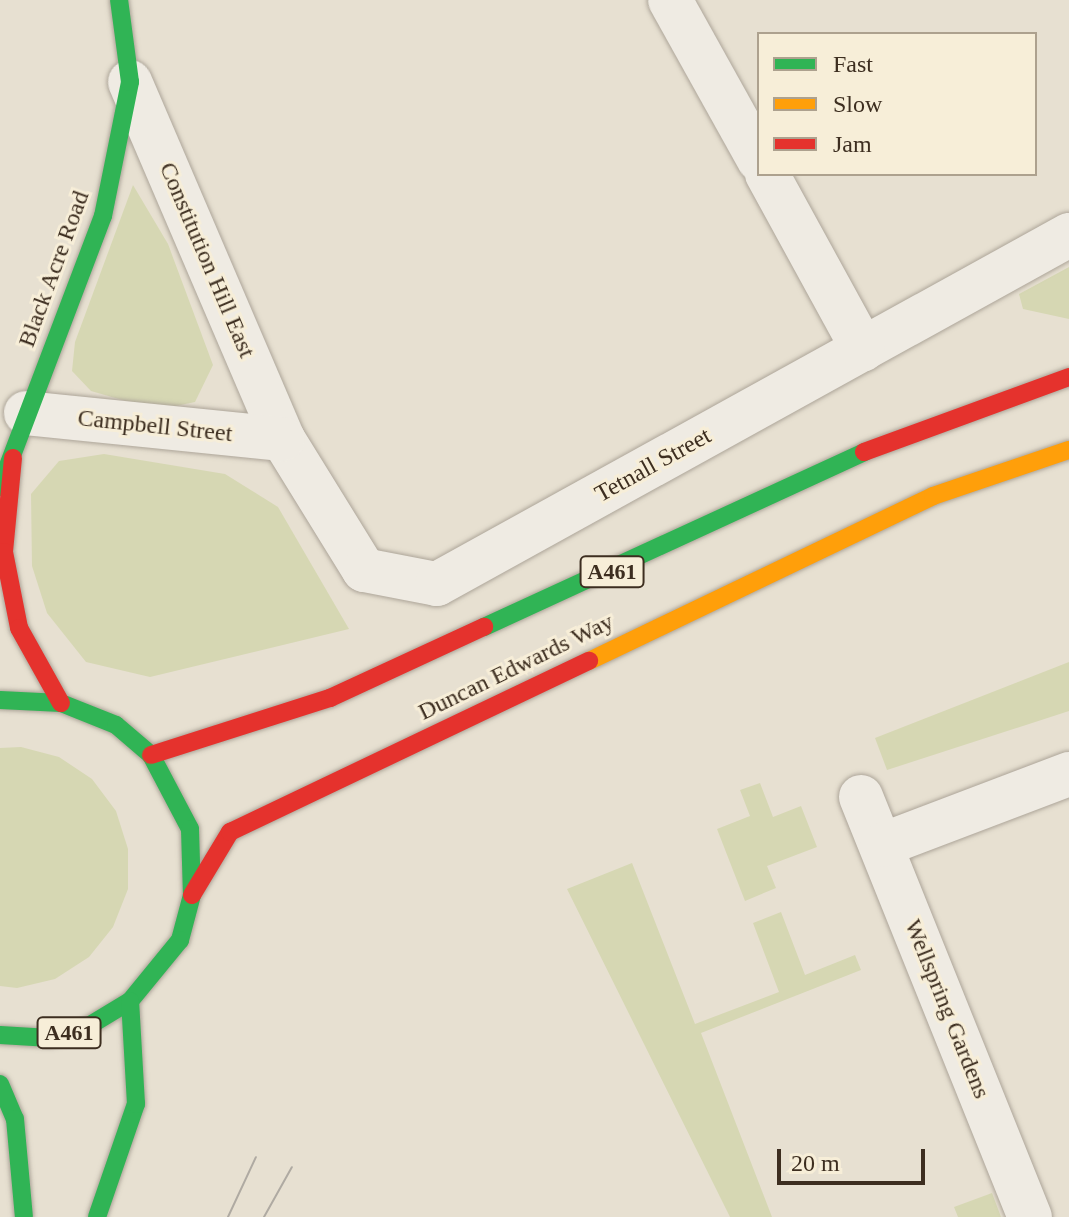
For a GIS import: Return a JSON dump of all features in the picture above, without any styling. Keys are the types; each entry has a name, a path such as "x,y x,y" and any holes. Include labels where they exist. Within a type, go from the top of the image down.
{"main road":[{"name":"Black Acre Road","path":"0,487 103,216 130,82 119,0"},
{"name":"Duncan Edwards Way","path":"151,755 330,698 890,440 1069,377"},
{"name":"Duncan Edwards Way","path":"192,895 230,832 933,496 1069,450"},
{"name":"Black Acre Road","path":"13,455 4,552 19,628 61,703"},
{"name":"A461","path":"0,700 61,703 116,725 151,755 190,829 192,895 180,940 130,1001 82,1030 50,1038 0,1035"},
{"path":"97,1217 136,1104 130,1001"},
{"path":"0,1084 15,1119 24,1217"}],"street":[{"path":"670,0 757,156"},
{"name":"Constitution Hill East","path":"130,82 283,439"},
{"path":"768,176 863,349"},
{"name":"Tetnall Street","path":"283,439 364,570 437,584 1069,235"},
{"name":"Campbell Street","path":"26,413 283,439"},
{"path":"882,845 1069,774"},
{"name":"Wellspring Gardens","path":"861,797 1030,1217"}],"green space":[{"path":"133,185 168,244 213,365 195,402 157,410 91,391 72,371 75,342"},
{"path":"1069,267 1069,319 1023,309 1019,294"},
{"path":"104,454 225,474 278,507 349,629 150,677 86,662 47,613 32,566 31,494 59,461"},
{"path":"1069,662 1069,711 887,770 875,738"},
{"path":"21,747 59,757 92,779 116,811 128,849 128,889 113,927 89,957 55,979 17,988 0,986 0,748"},
{"path":"760,783 773,817 801,806 817,847 767,866 776,888 745,901 717,829 750,816 740,790"},
{"path":"632,863 695,1024 779,992 753,923 781,912 805,975 855,955 861,970 701,1033 772,1217 730,1217 567,889"},
{"path":"992,1193 1001,1217 958,1217 954,1207"}],"tram line":[{"path":"228,1217 256,1157"},
{"path":"264,1217 292,1167"}],"traffic: fast":[{"path":"0,487 103,216 130,82 119,0"},
{"path":"484,627 864,452"},
{"path":"0,700 61,703 116,725 151,755 190,829 192,895 180,940 130,1001 82,1030 50,1038 0,1035"},
{"path":"97,1217 136,1104 130,1001"},
{"path":"0,1084 15,1119 24,1217"}],"traffic: slow":[{"path":"589,661 933,496 1069,450"}],"traffic: jam":[{"path":"864,452 1069,377"},
{"path":"13,458 4,552 19,628 61,703"},
{"path":"151,755 330,698 484,627"},
{"path":"192,895 230,832 589,661"}]}
